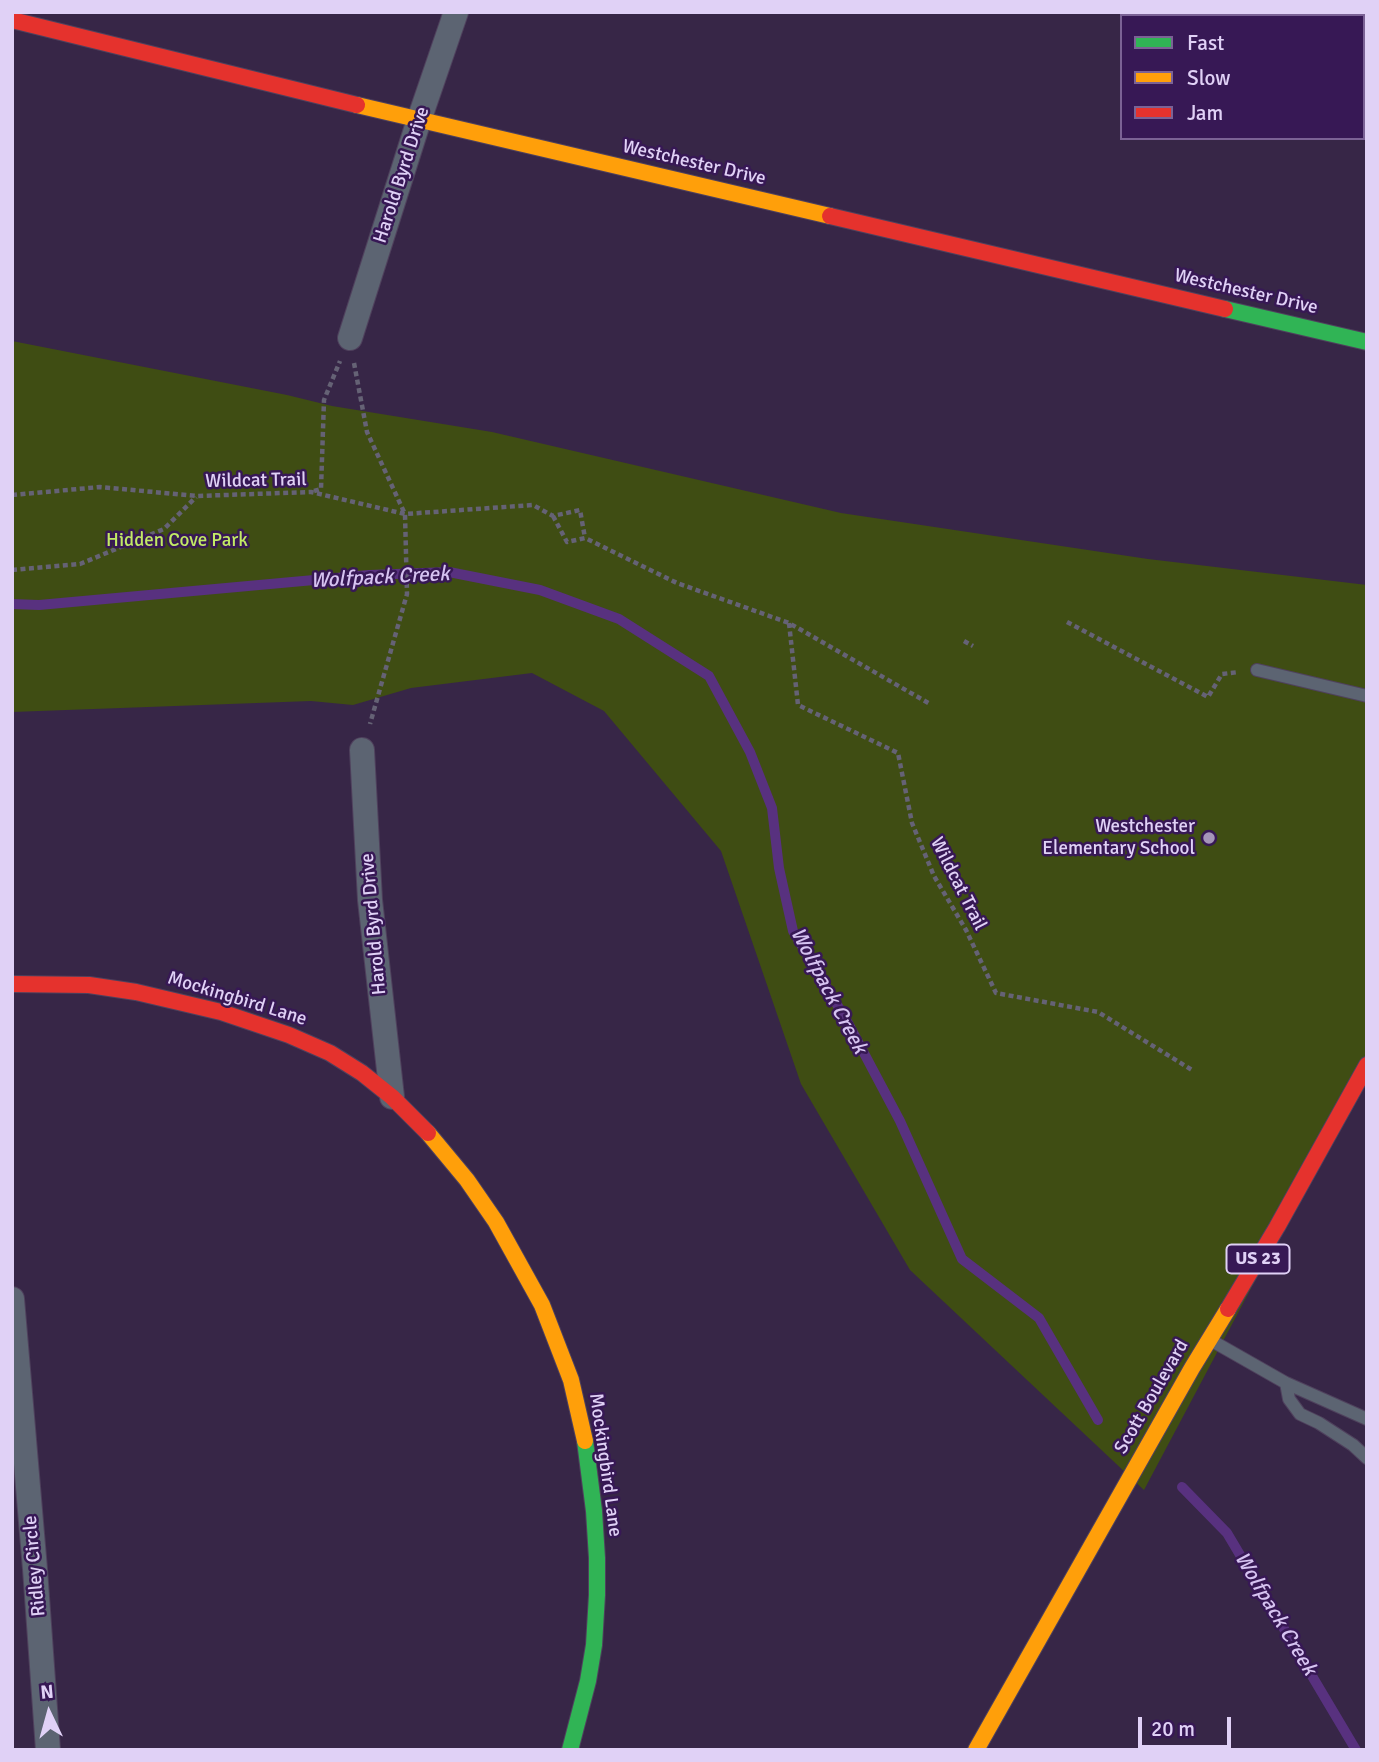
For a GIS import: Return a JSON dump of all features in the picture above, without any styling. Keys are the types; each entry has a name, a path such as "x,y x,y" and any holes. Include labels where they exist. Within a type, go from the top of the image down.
{"main road":[{"name":"Westchester Drive","path":"12,20 419,120 1367,342"},
{"name":"Mockingbird Lane","path":"12,984 89,985 136,992 221,1012 289,1035 330,1053 362,1073 392,1097 432,1137 467,1180 496,1222 542,1305 571,1380 583,1429 594,1511 597,1595 592,1657 570,1750"},
{"name":"Scott Boulevard","path":"976,1750 1365,1072"}],"street":[{"name":"Harold Byrd Drive","path":"350,338 456,12"},
{"name":"Harold Byrd Drive","path":"362,751 370,900 392,1097"},
{"name":"Ridley Circle","path":"12,1299 48,1750"}],"lane":[{"path":"1257,670 1367,696"},
{"path":"1210,1339 1286,1383 1367,1419"},
{"path":"1286,1383 1289,1399 1300,1413 1353,1445 1367,1458"}],"path":[{"path":"311,492 321,489 324,400 350,338"},
{"path":"350,338 367,432 405,514 407,594 362,751"},
{"name":"Wildcat Trail","path":"12,495 100,487 197,496 311,492 405,514 533,505 553,516"},
{"path":"12,570 80,564 164,529 197,496"},
{"path":"585,538 580,510 553,516 568,542 585,538 677,583 789,622 930,704"},
{"name":"Wildcat Trail","path":"789,622 798,705 898,753 912,823 934,876 966,930 996,993 1098,1012 1192,1070"},
{"path":"1067,622 1208,698 1222,674 1257,670"},
{"path":"964,641 972,646"}],"green space":[{"name":"Hidden Cove Park","path":"12,341 332,406 492,432 841,513 1148,559 1367,585 1367,1070 1144,1490 910,1270 801,1084 721,851 604,711 532,673 411,688 353,705 311,701 12,712"}],"waterway":[{"name":"Wolfpack Creek","path":"12,604 39,605 369,575 449,572 540,590 619,619 709,676 750,752 772,808 779,868 793,931 848,1023 900,1121 962,1259 1039,1318 1098,1420"},
{"name":"Wolfpack Creek","path":"1182,1487 1227,1533 1356,1750"}],"traffic: fast":[{"path":"1225,309 1367,342"},
{"path":"570,1750 588,1681 594,1645 597,1595 594,1511 585,1441"}],"traffic: slow":[{"path":"357,105 830,216"},
{"path":"428,1133 467,1180 496,1222 542,1305 571,1380 585,1441"},
{"path":"976,1750 1228,1309"}],"traffic: jam":[{"path":"12,20 357,105"},
{"path":"830,216 1225,309"},
{"path":"12,984 89,985 136,992 221,1012 289,1035 330,1053 362,1073 392,1097 428,1133"},
{"path":"1228,1309 1367,1065"}],"place":[{"name":"Westchester Elementary School","path":"1209,838"}]}
